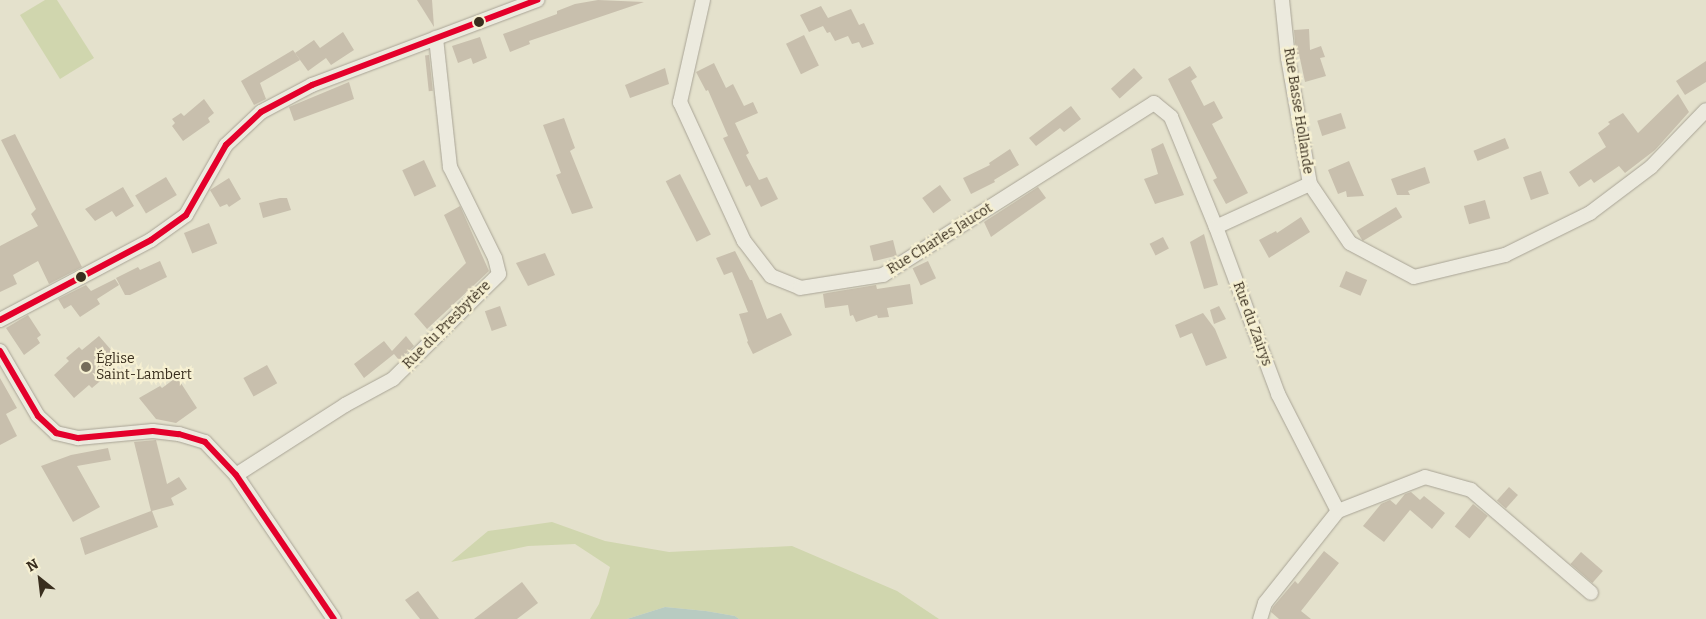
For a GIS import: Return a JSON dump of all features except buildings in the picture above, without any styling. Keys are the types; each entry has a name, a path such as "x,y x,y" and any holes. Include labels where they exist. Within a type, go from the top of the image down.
{"street":[{"path":"0,320 151,240 186,215 226,145 261,112 312,86 537,0"},
{"name":"Rue Charles Jaucot","path":"703,0 680,102 744,241 771,276 800,288 883,275 1154,103 1171,116 1216,227"},
{"name":"Rue Basse Hollande","path":"1282,0 1288,58 1310,184 1350,243 1414,277 1505,255 1590,213 1651,167 1706,110"},
{"name":"Rue du Presbytère","path":"236,474 345,405 393,379 499,274 495,258 450,167 436,38"},
{"path":"1216,227 1310,184"},
{"name":"Rue du Zairys","path":"1216,227 1278,394 1338,511"},
{"path":"0,351 38,416 56,433 78,438 153,431 179,434 206,442 236,474 334,619"},
{"path":"1260,619 1265,603 1338,511 1425,477 1471,490 1591,592"}],"green space":[{"path":"45,0 57,0 94,58 60,79 20,15"},
{"path":"552,522 605,541 669,552 792,546 897,591 939,619 739,619 735,616 706,611 665,607 627,619 590,619 599,604 610,567 575,544 528,546 451,562 488,531"}],"shaded area":[{"path":"665,607 706,611 735,616 739,619 627,619"}],"transit line":[{"path":"0,320 151,240 186,215 226,145 261,112 312,85 537,0"},
{"path":"0,351 38,416 56,433 78,438 153,431 179,434 205,442 236,475 334,619"}],"place":[{"name":"Église Saint-Lambert","path":"86,367"}]}
